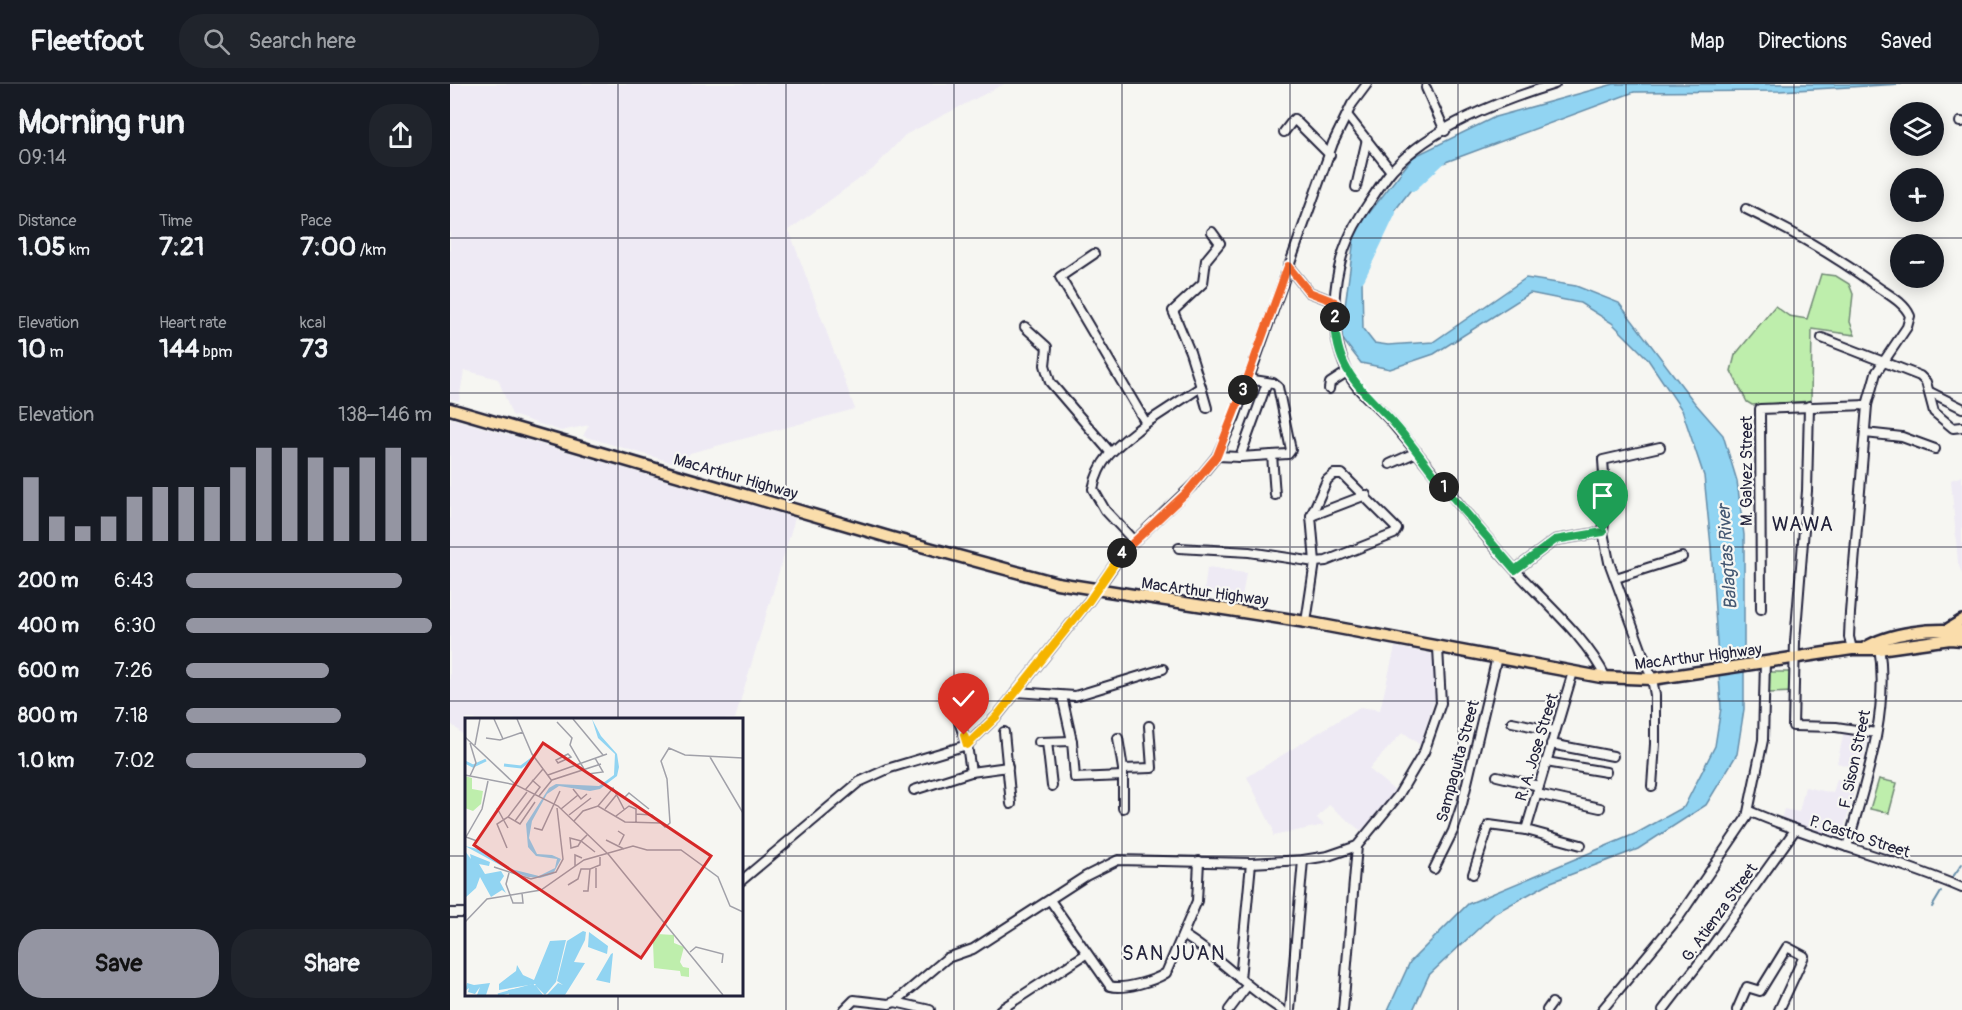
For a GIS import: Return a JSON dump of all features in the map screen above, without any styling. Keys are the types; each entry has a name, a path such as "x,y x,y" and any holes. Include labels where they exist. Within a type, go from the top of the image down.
{"highway":[{"name":"MacArthur Highway","path":"450,409 892,538 1057,583 1096,591 1306,622 1606,678 1652,679 1865,648 1962,631"},
{"name":"MacArthur Highway","path":"1949,634 1962,640"}],"main road":[{"path":"1949,634 1962,620"}],"street":[{"path":"742,880 859,782 890,768 967,745 987,727 1016,692 1096,591 1117,559 1186,493 1217,456 1235,417 1330,154 1347,115 1366,84"},
{"path":"1555,84 1507,100 1445,131 1410,153 1391,171 1348,235 1340,259 1335,302 1336,335 1347,372 1360,392 1388,418 1515,570 1591,653 1606,678"},
{"path":"1426,88 1445,131"},
{"path":"1347,115 1391,171"},
{"path":"1284,132 1294,119 1330,154"},
{"path":"1356,187 1367,139"},
{"path":"1746,209 1808,239 1907,310 1910,320 1882,362 1867,405 1850,613 1849,637 1852,649"},
{"path":"1207,408 1173,310 1203,283 1206,260 1220,243 1212,232"},
{"path":"1094,254 1060,277 1146,423"},
{"path":"1288,266 1309,292 1335,302"},
{"path":"1025,327 1047,347 1045,365 1050,382 1110,452"},
{"path":"1822,338 1920,376 1926,382 1930,392 1934,412 1953,428 1962,427"},
{"path":"1329,389 1330,383 1347,372"},
{"path":"1217,456 1288,454 1291,450 1278,387 1273,383 1247,379"},
{"path":"1240,457 1267,383"},
{"path":"1134,541 1094,495 1097,470 1110,452 1146,423 1201,387"},
{"path":"1930,392 1962,408"},
{"path":"1867,405 1809,406 1807,491 1795,642 1792,726 1836,727 1876,733"},
{"name":"M. Galvez Street","path":"1761,609 1758,412 1763,407 1809,406"},
{"path":"1865,433 1902,437 1935,449"},
{"path":"1652,786 1655,724 1652,679 1609,562 1603,532 1606,502 1603,460 1660,447"},
{"path":"1390,464 1417,452"},
{"path":"1272,455 1275,495"},
{"path":"1179,548 1267,554 1315,562 1326,561 1396,532 1394,526 1366,495 1342,474 1334,474 1320,493 1311,516 1315,562 1306,622"},
{"path":"1311,516 1366,495"},
{"path":"1515,570 1555,540 1603,532"},
{"path":"1616,578 1682,556"},
{"name":"F. Sison Street","path":"1847,847 1876,733 1881,683 1879,644"},
{"path":"844,1010 854,1000 889,1004 895,1002 947,957 973,949 1086,876 1118,860 1251,863 1303,860 1328,856 1357,846 1398,796 1424,752 1441,703 1438,648"},
{"name":"Sampaguita Street","path":"1434,869 1453,831 1462,804 1497,657"},
{"path":"1602,1010 1679,917 1749,811 1763,740 1762,663"},
{"path":"1016,692 1062,696 1087,693 1163,669"},
{"name":"R. A. Jose Street","path":"1526,830 1573,672"},
{"path":"1062,696 1072,741 1075,778 1152,768 1149,726"},
{"path":"952,704 967,745 971,772"},
{"path":"1512,722 1555,730"},
{"path":"1004,732 1011,804"},
{"path":"1118,738 1123,773 1123,808"},
{"path":"1052,786 1043,742 1072,741"},
{"path":"1551,744 1612,756"},
{"path":"1546,762 1606,772"},
{"path":"914,790 971,772 1008,767"},
{"path":"1497,776 1600,808"},
{"name":"P. Castro Street","path":"1749,811 1795,830 1918,870 1962,888"},
{"path":"1473,874 1489,825 1526,830 1581,845"},
{"name":"G. Atienza Street","path":"1663,1010 1710,949 1795,830"},
{"path":"1343,1010 1357,846"},
{"path":"1290,1010 1303,860"},
{"path":"1050,900 1110,986 1121,987 1160,977 1166,973 1197,900 1199,861"},
{"path":"1240,979 1251,863"},
{"path":"450,913 465,914"},
{"path":"1183,935 1200,945 1247,986 1282,1010"},
{"path":"1737,1010 1747,987 1760,991 1787,947 1804,956 1779,1010"},
{"path":"1000,1010 1086,954"},
{"path":"1229,1010 1247,986"},
{"path":"895,1002 930,1010"}],"shaded area":[{"path":"450,84 1004,84 905,135 873,169 789,230 855,409 690,453 681,465 583,436 589,425 561,431 512,415 498,379 464,370 459,401 450,399"},
{"path":"450,418 795,518 735,718 465,718 465,736 450,723"},
{"path":"1962,476 1962,574 1958,563 1951,480"},
{"path":"1207,568 1246,573 1242,598 1204,593"},
{"path":"1395,647 1432,654 1436,695 1420,745 1403,732 1369,769 1395,791 1361,831 1329,805 1317,818 1324,825 1273,836 1273,829 1247,777 1360,707 1380,710"},
{"path":"1844,732 1869,737 1840,843 1780,822 1784,809 1799,812 1805,787 1833,793 1837,779 1845,780 1848,766 1837,763"}],"green space":[{"path":"1821,274 1836,276 1849,284 1853,294 1850,322 1855,335 1812,329 1811,401 1752,405 1747,402 1731,371 1735,355 1775,306 1789,316 1807,319"},
{"path":"1769,672 1791,672 1792,692 1769,693"},
{"path":"1879,779 1897,783 1889,813 1870,809"}],"water":[{"path":"1614,84 1902,84 1779,91 1634,92 1427,169 1371,241 1362,281 1363,329 1374,343 1388,345 1433,342 1526,278 1576,286 1619,303 1694,402 1723,435 1737,481 1744,535 1744,709 1737,754 1706,805 1638,849 1551,882 1495,913 1429,975 1413,1010 1388,1010 1410,962 1468,904 1637,833 1684,807 1715,746 1721,708 1711,546 1704,476 1682,410 1647,358 1612,323 1580,303 1530,293 1434,354 1390,369 1361,363 1341,337 1355,231 1413,157 1495,117"}],"waterway":[{"name":"Balagtas River","path":"1412,185 1441,158"},
{"name":"Balagtas River","path":"1359,277 1390,212"},
{"path":"1952,878 1962,864"},
{"path":"1932,907 1941,892"}],"district":[{"name":"WAWA","path":"1803,524"},
{"name":"SAN JUAN","path":"1174,953"}],"route":[{"path":"964,735 967,745 987,727 1089,601 1117,559 1186,493 1217,456 1235,417 1288,266 1309,292 1335,302 1338,347 1347,372 1360,392 1388,418 1515,570 1555,540 1603,532"}]}
